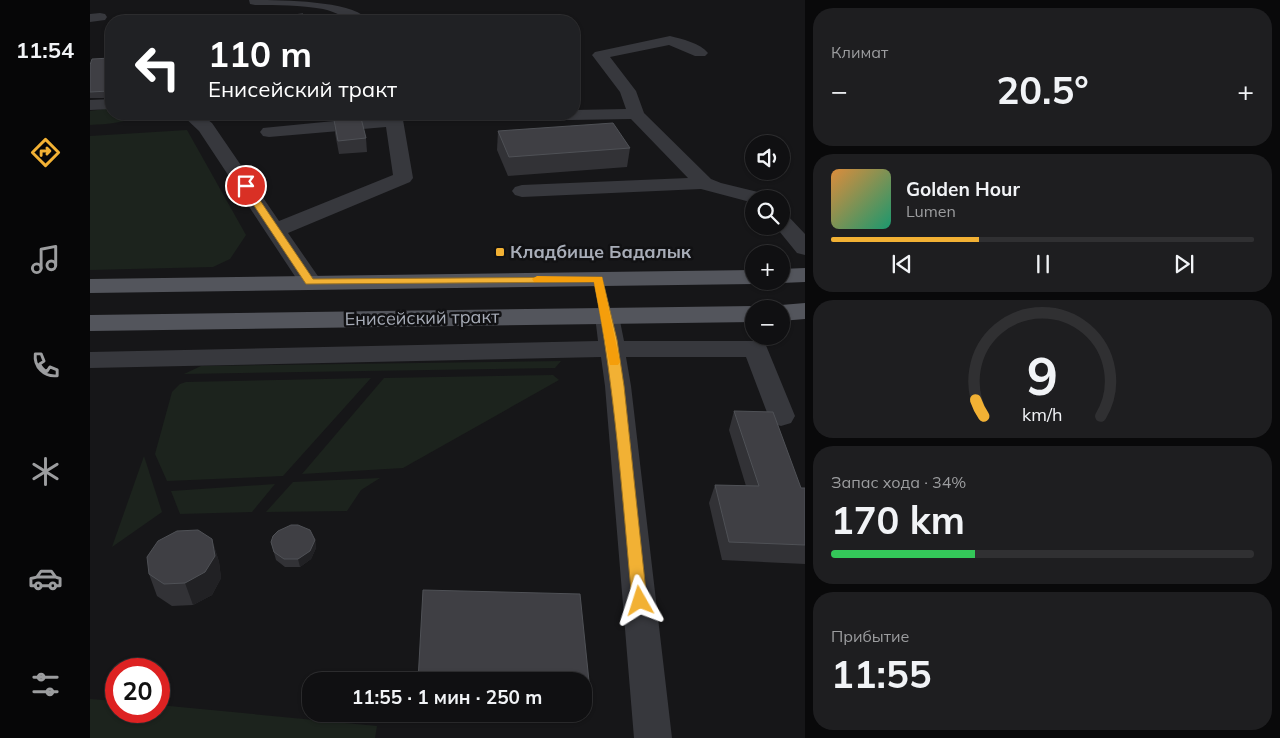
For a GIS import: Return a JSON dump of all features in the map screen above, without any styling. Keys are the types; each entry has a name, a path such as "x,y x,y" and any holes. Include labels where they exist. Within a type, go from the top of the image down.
{"main road":[{"path":"790,276 805,275"},
{"name":"Енисейский тракт","path":"90,286 745,277"},
{"path":"599,279 607,316"},
{"path":"790,312 805,311"},
{"name":"Енисейский тракт","path":"90,323 745,314"}],"lane":[{"path":"255,2 308,0 348,9 356,15"},
{"path":"700,53 670,40 600,55 628,91 636,114 704,182 715,188 745,195"},
{"path":"90,106 105,105"},
{"path":"580,115 636,114"},
{"path":"197,120 206,127 310,282"},
{"path":"269,132 375,120"},
{"path":"275,230 403,178 393,120"},
{"path":"522,192 704,182"},
{"path":"790,230 805,248"},
{"path":"607,316 613,349 653,738"},
{"path":"90,360 613,349 756,349 781,416"}],"shaded area":[{"path":"105,109 105,120 126,120 90,125 90,111"},
{"path":"187,130 246,235 230,259 213,267 90,270 90,136"},
{"path":"561,361 555,368 184,374 201,366"},
{"path":"553,375 559,380 403,468 302,474 384,378"},
{"path":"371,378 283,476 167,481 155,454 172,392 180,384 186,382"},
{"path":"144,456 162,512 112,547"},
{"path":"380,478 361,490 347,511 266,512 293,482"},
{"path":"275,484 252,512 180,514 171,491"},
{"path":"90,699 105,700 105,723 170,723 170,706 302,719 302,722 335,722 377,726 375,738 90,738"}],"building":[{"path":"105,58 105,91 90,92 90,65 92,59"},
{"path":"334,120 362,120 366,138 338,141"},
{"path":"613,123 630,148 509,157 498,131"},
{"path":"734,411 773,412 801,488 805,488 805,545 729,542 715,485 759,486"},
{"path":"291,525 298,525 310,530 315,540 310,551 298,559 284,559 274,552 271,542 273,536 278,531"},
{"path":"198,530 212,539 215,556 205,572 185,583 164,584 149,574 147,557 158,541 177,531"},
{"path":"423,590 580,594 588,672 418,672"}],"slow traffic":[{"path":"537,279 599,279 614,362"}],"place":[{"name":"Кладбище Бадалык","path":"500,252"}],"route":[{"path":"246,186 310,282 599,279 618,386 640,601"}]}
